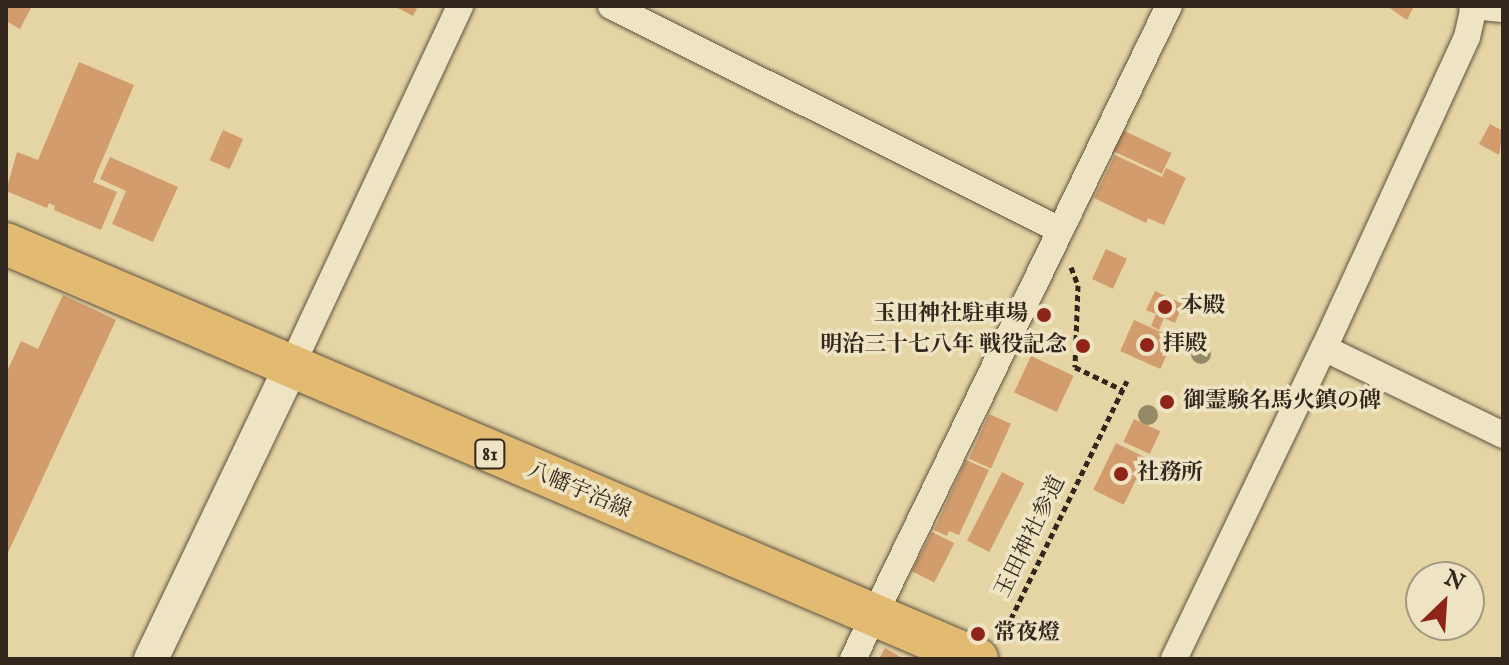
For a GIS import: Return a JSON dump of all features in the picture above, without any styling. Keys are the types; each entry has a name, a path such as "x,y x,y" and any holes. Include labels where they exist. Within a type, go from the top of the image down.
{"main road":[{"name":"八幡宇治線","path":"6,244 877,616 987,653"}],"street":[{"path":"151,659 460,6"},
{"path":"611,6 1057,228"},
{"path":"853,659 877,616 1057,228 1169,6"},
{"path":"1174,659 1324,348 1467,37 1473,7 1503,9"},
{"path":"1324,348 1503,435"}],"path":[{"path":"1057,228 1078,285 1075,367 1123,390"},
{"name":"玉田神社参道","path":"987,653 1104,431 1127,381"}],"building":[{"path":"6,6 32,6 20,29 6,21"},
{"path":"394,6 418,6 413,16"},
{"path":"1387,6 1414,6 1407,20"},
{"path":"79,62 134,85 93,182 117,192 101,230 54,210 55,206 49,203 47,208 6,191 17,152 38,160"},
{"path":"1490,124 1503,131 1499,155 1479,144"},
{"path":"1118,128 1171,153 1162,174 1108,149"},
{"path":"223,130 243,139 230,169 210,160"},
{"path":"1115,155 1162,177 1166,168 1186,178 1164,225 1148,218 1146,223 1094,198"},
{"path":"110,157 178,187 153,242 112,224 126,191 100,179"},
{"path":"1106,249 1127,259 1113,289 1092,279"},
{"name":"本殿","path":"1155,291 1183,304 1175,323 1164,318 1159,330 1151,326 1156,314 1146,310"},
{"path":"63,295 116,320 6,557 6,374 21,341 38,349"},
{"name":"拝殿","path":"1134,320 1174,338 1160,369 1120,351"},
{"path":"1031,356 1074,376 1057,412 1014,392"},
{"path":"989,414 1011,424 991,469 969,459"},
{"path":"1134,419 1160,431 1150,454 1123,442"},
{"name":"社務所","path":"1116,443 1147,458 1124,505 1093,490"},
{"path":"966,460 989,470 959,535 949,531 947,536 934,530"},
{"path":"1002,472 1024,483 989,552 967,541"},
{"path":"932,532 954,543 934,583 912,571"},
{"path":"885,648 904,659 879,659"}],"place":[{"name":"本殿","path":"1165,307"},
{"name":"玉田神社駐車場","path":"1044,315"},
{"name":"拝殿","path":"1147,345"},
{"name":"明治三十七八年 戦役記念","path":"1083,346"},
{"name":"御霊験名馬火鎮の碑","path":"1167,402"},
{"name":"社務所","path":"1121,474"},
{"name":"常夜燈","path":"978,634"}]}
